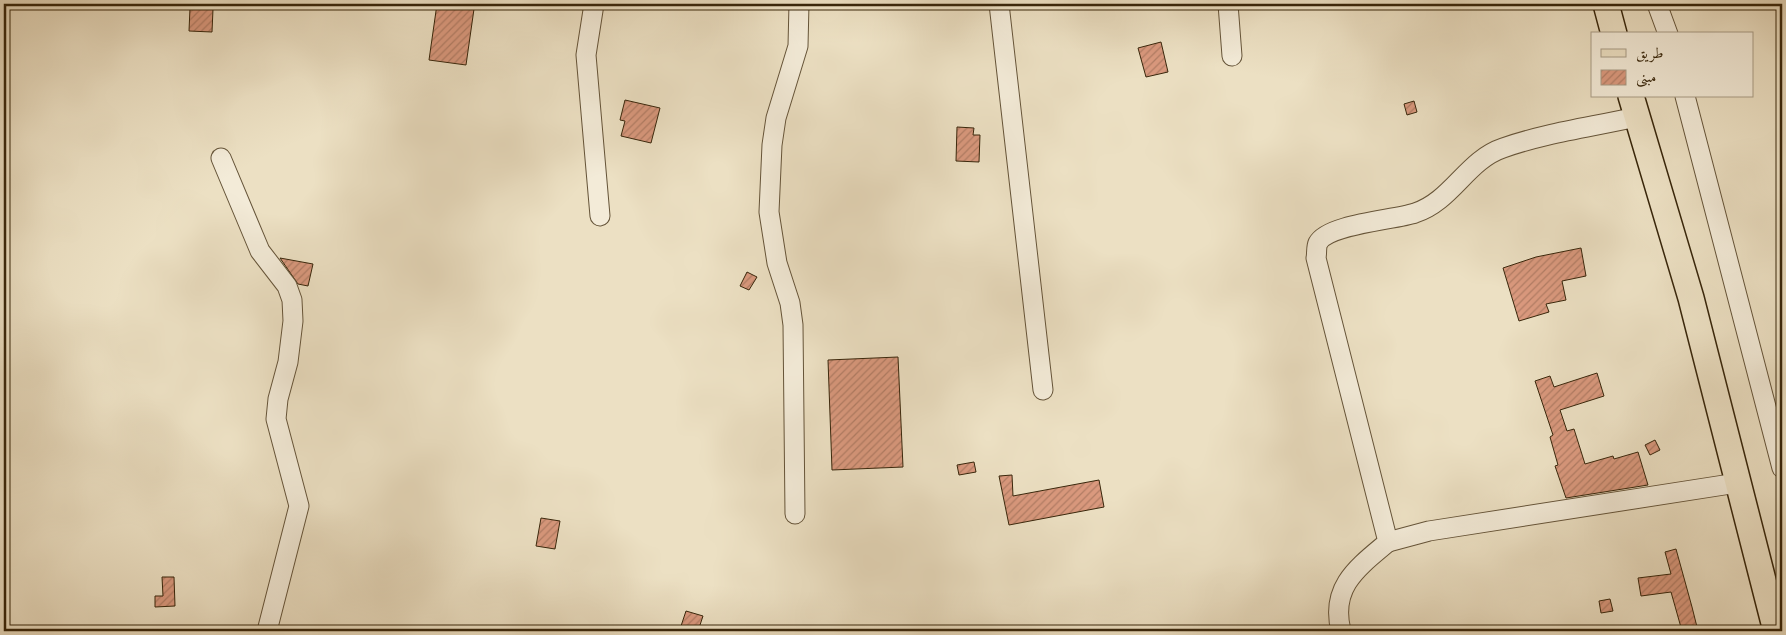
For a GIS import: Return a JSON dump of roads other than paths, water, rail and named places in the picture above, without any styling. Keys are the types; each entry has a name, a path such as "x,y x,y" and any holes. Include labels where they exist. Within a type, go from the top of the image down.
{"main road":[{"path":"1606,4 1613,32"},
{"path":"1634,106 1691,298 1776,631"}],"street":[{"path":"594,4 586,55 600,216"},
{"path":"795,514 793,324 790,303 777,264 769,212 773,136 776,118 798,46 799,4"},
{"path":"999,4 1043,390"},
{"path":"1228,4 1232,56"},
{"path":"1657,4 1667,32"},
{"path":"1686,98 1782,468"},
{"path":"1388,542 1316,258 1318,243 1327,234 1339,230 1415,214 1434,205 1479,162 1501,148 1634,106"},
{"path":"221,158 260,251 287,286 292,300 293,321 288,362 278,399 276,419 299,506 267,631"},
{"path":"1341,631 1337,606 1341,592 1361,566 1388,542 1429,531 1737,483"}]}
